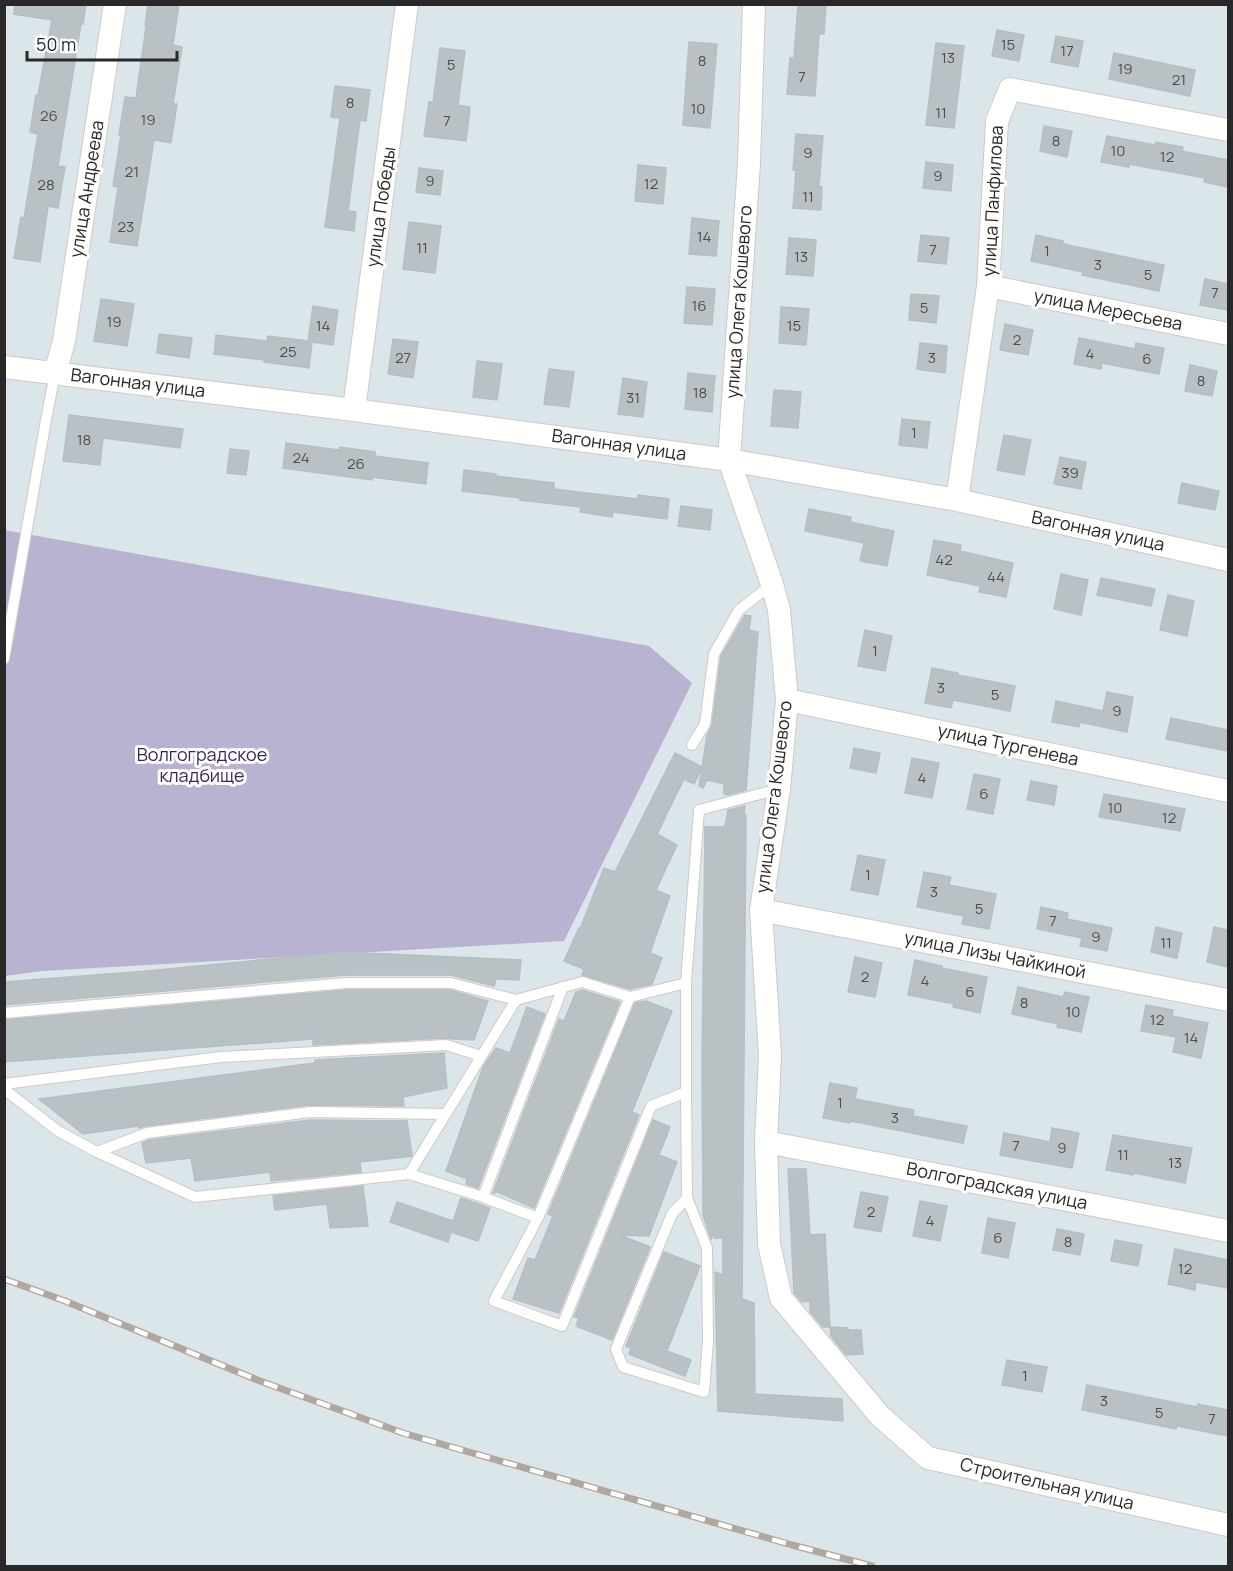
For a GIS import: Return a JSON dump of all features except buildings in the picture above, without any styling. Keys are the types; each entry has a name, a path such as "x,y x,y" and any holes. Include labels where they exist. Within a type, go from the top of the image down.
{"street":[{"name":"улица Андреева","path":"56,373 64,341 115,4"},
{"name":"улица Победы","path":"354,410 407,4"},
{"name":"улица Олега Кошевого","path":"754,4 749,163 729,460 779,610 787,699 778,789 761,910 770,1056 766,1142 769,1244 781,1298 880,1416"},
{"name":"улица Панфилова","path":"957,500 988,286 997,121 1010,89 1228,130"},
{"name":"улица Мересьева","path":"988,286 1228,334"},
{"name":"Вагонная улица","path":"4,367 354,410 729,460 957,500 1228,560"},
{"name":"улица Тургенева","path":"787,699 1228,791"},
{"name":"улица Лизы Чайкиной","path":"761,910 1228,1000"},
{"name":"Волгоградская улица","path":"766,1142 1228,1231"},
{"name":"Строительная улица","path":"880,1416 928,1458 1228,1525"}],"lane":[{"path":"4,660 56,373"},
{"path":"692,745 705,724 714,654 739,610 772,584"},
{"path":"687,1197 672,1214 616,1348 623,1366 704,1392 708,1341 707,1248 687,1197 686,1092 687,983 699,810 778,789"},
{"path":"4,1013 346,983 451,983 516,1000 582,982 630,997 687,983"},
{"path":"483,1197 563,987"},
{"path":"630,997 538,1218 494,1301 562,1326 651,1106 686,1092"},
{"path":"409,1174 516,1000"},
{"path":"4,1084 233,1057 446,1045 481,1056"},
{"path":"4,1089 58,1131 97,1152 195,1197 409,1174 483,1197 538,1218"},
{"path":"97,1152 147,1132 310,1112 445,1114"}],"green space":[{"name":"Волгоградское кладбище","path":"4,530 649,646 692,683 564,941 42,971 5,976"}],"railway":[{"path":"4,1279 65,1301 260,1381 403,1433 872,1566"}]}
